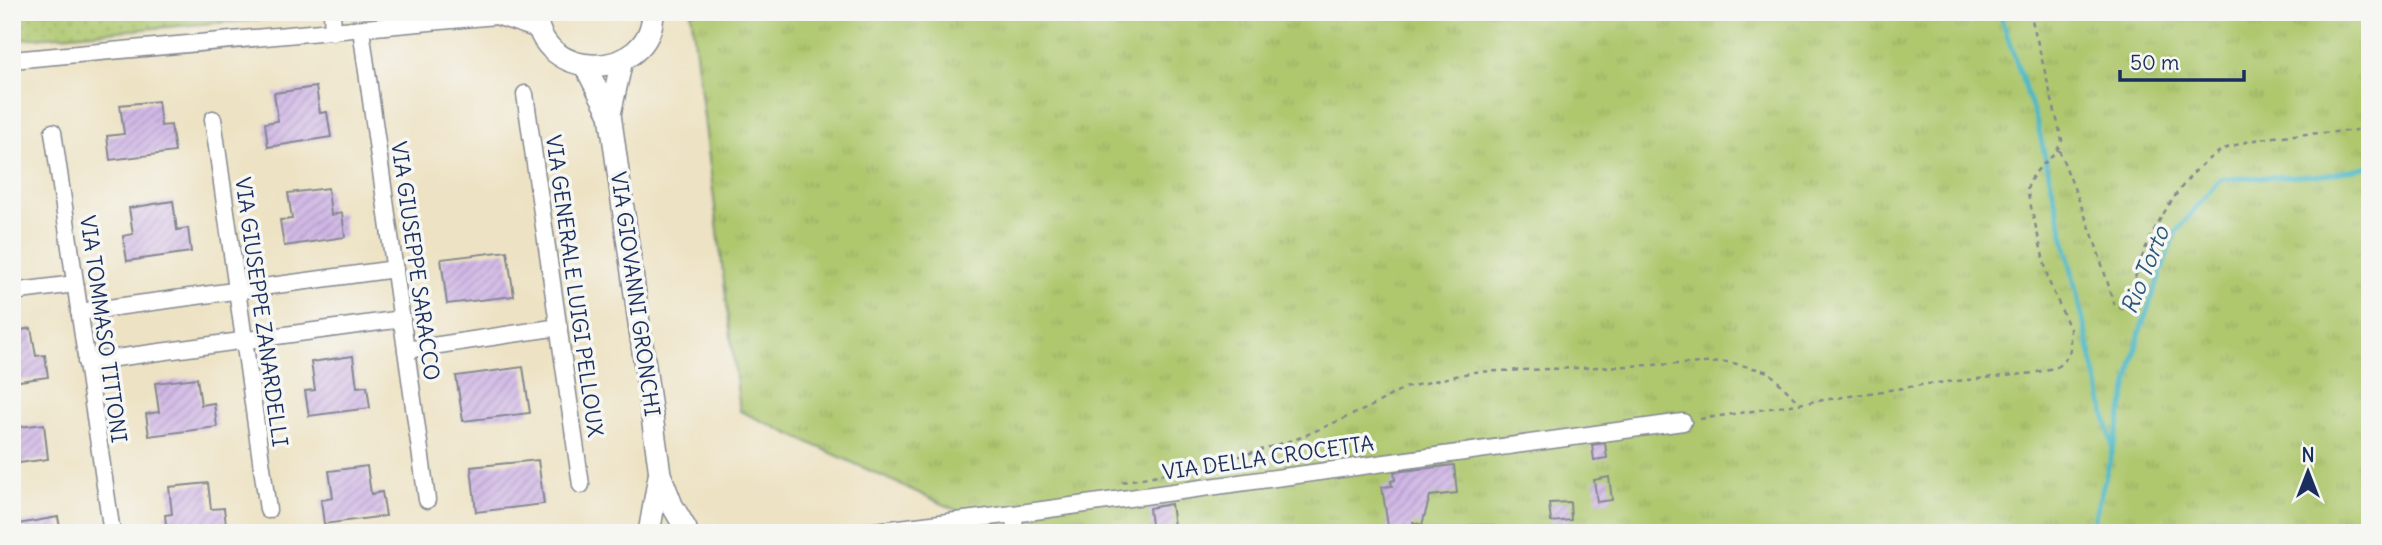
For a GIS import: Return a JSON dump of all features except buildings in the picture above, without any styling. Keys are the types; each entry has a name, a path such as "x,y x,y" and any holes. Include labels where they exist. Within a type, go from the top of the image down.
{"street":[{"path":"332,12 333,32"},
{"path":"12,60 333,32 501,14 539,22 558,54 584,66 604,66 622,60 637,49 647,34 653,12"},
{"name":"VIA GIUSEPPE SARACCO","path":"361,29 426,500"},
{"name":"VIA GIOVANNI GRONCHI","path":"622,60 610,114 660,474 688,531"},
{"name":"VIA GIOVANNI GRONCHI","path":"584,66 610,114"},
{"name":"VIA GENERALE LUIGI PELLOUX","path":"525,94 581,485"},
{"name":"VIA GIUSEPPE ZANARDELLI","path":"213,119 268,510"},
{"name":"VIA TOMMASO TITTONI","path":"53,132 112,533"},
{"path":"79,312 394,269"},
{"path":"12,292 75,284"},
{"path":"86,362 402,319"},
{"path":"406,350 559,327"},
{"name":"VIA DELLA CROCETTA","path":"859,533 1682,422"},
{"name":"VIA GIOVANNI GRONCHI","path":"650,533 660,474"},
{"path":"1013,514 1016,533"},
{"path":"650,533 671,526 688,531"}],"path":[{"path":"1682,422 1798,402 2034,373 2057,367 2065,360 2070,350 2070,330 2049,282 2027,190 2031,176 2059,150 2062,140 2030,12"},
{"path":"2059,150 2115,306 2124,310 2147,246 2164,214 2193,174 2212,157 2226,148 2252,142 2370,128"},
{"path":"1115,486 1125,480 1218,463 1299,438 1370,407 1404,388 1473,372 1729,362 1769,372 1798,402"}],"green space":[{"path":"12,12 322,12 322,14 12,40"},
{"path":"691,12 2370,12 2370,533 1006,533 740,411"},
{"path":"990,523 1002,533 906,533"}],"waterway":[{"path":"1999,12 2037,122 2113,449"},
{"name":"Rio Torto","path":"2090,533 2113,450 2140,331 2175,233 2220,179 2327,175 2370,166"}]}
